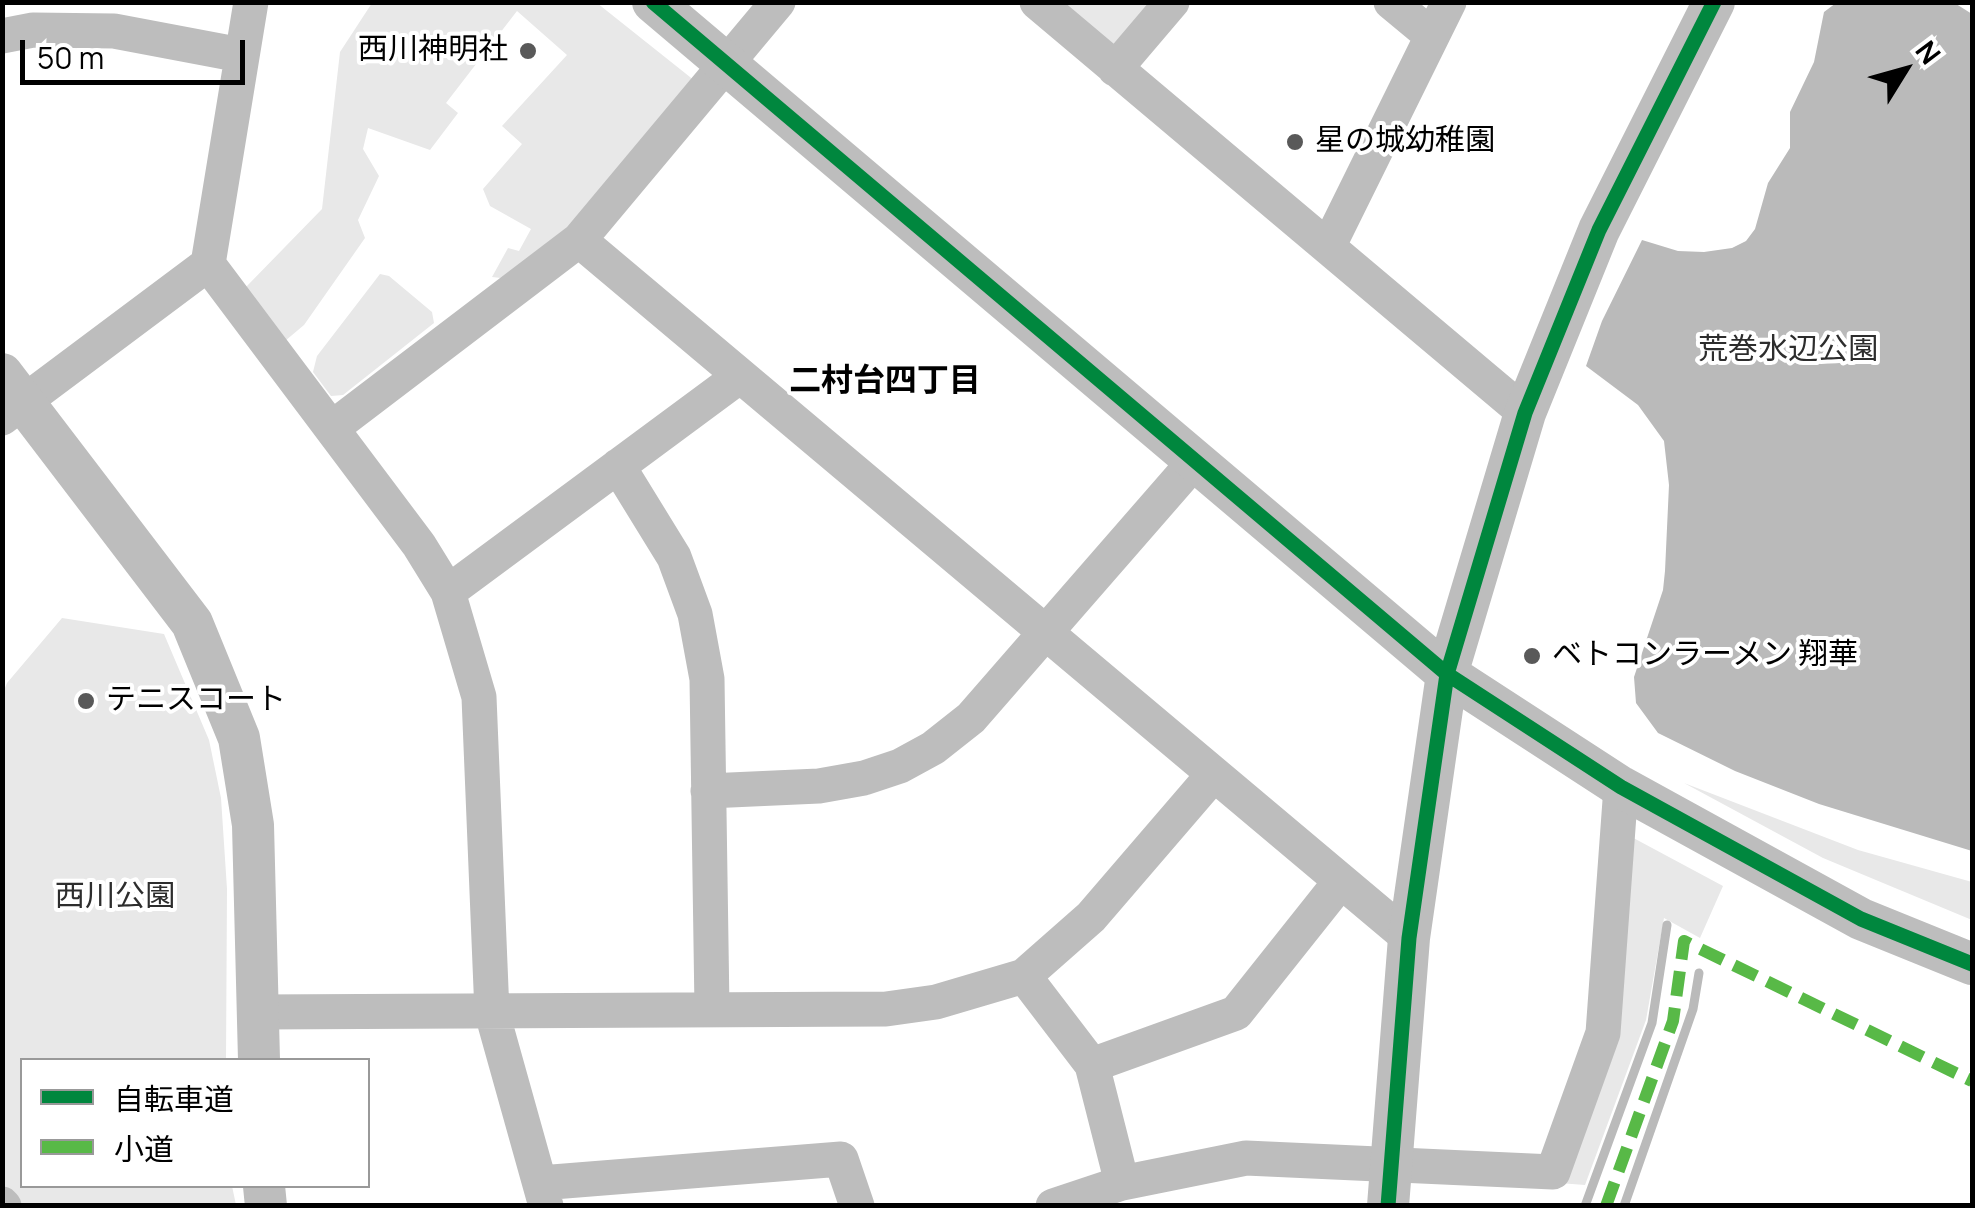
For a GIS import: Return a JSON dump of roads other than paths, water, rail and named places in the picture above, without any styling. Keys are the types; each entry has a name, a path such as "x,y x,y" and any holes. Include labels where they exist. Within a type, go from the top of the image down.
{"street":[{"path":"251,2 208,264 420,544 448,592 480,697 492,1013 543,1194 841,1159 858,1206"},
{"path":"653,2 1447,674 1620,787 1861,920 1972,964"},
{"path":"332,428 579,240 778,2"},
{"path":"1037,2 1526,413"},
{"path":"1116,69 1172,2"},
{"path":"1391,2 1432,36"},
{"path":"1328,247 1449,2"},
{"path":"1390,1185 1409,938 1447,674 1526,413 1600,230 1714,2"},
{"path":"2,36 33,30 114,31 241,54"},
{"path":"579,240 1409,938"},
{"path":"208,264 9,398 192,623 239,738 253,825 259,1058"},
{"path":"448,592 740,376"},
{"path":"708,791 820,786 864,778 900,766 933,748 971,718 1196,461"},
{"path":"618,466 674,556 695,614 707,679 712,1009"},
{"path":"257,1012 886,1009 936,1002 1024,976 1092,917 1214,774"},
{"path":"1053,1206 1122,1183 1246,1158 1390,1185 1553,1172 1603,1033 1620,787"},
{"path":"1092,1065 1236,1013 1341,880"},
{"path":"1024,976 1092,1065 1122,1183"}],"waterway":[{"path":"1585,1206 1652,1023 1667,925"},
{"path":"1624,1206 1693,1009 1699,973"}],"place":[{"name":"西川神明社","path":"528,51"},
{"name":"星の城幼稚園","path":"1295,142"},
{"name":"ベトコンラーメン 翔華","path":"1532,656"},
{"name":"テニスコート","path":"86,701"}],"district":[{"name":"二村台四丁目","path":"885,382"}],"park label":[{"name":"荒巻水辺公園","path":"1788,351"},
{"name":"西川公園","path":"115,898"}]}
